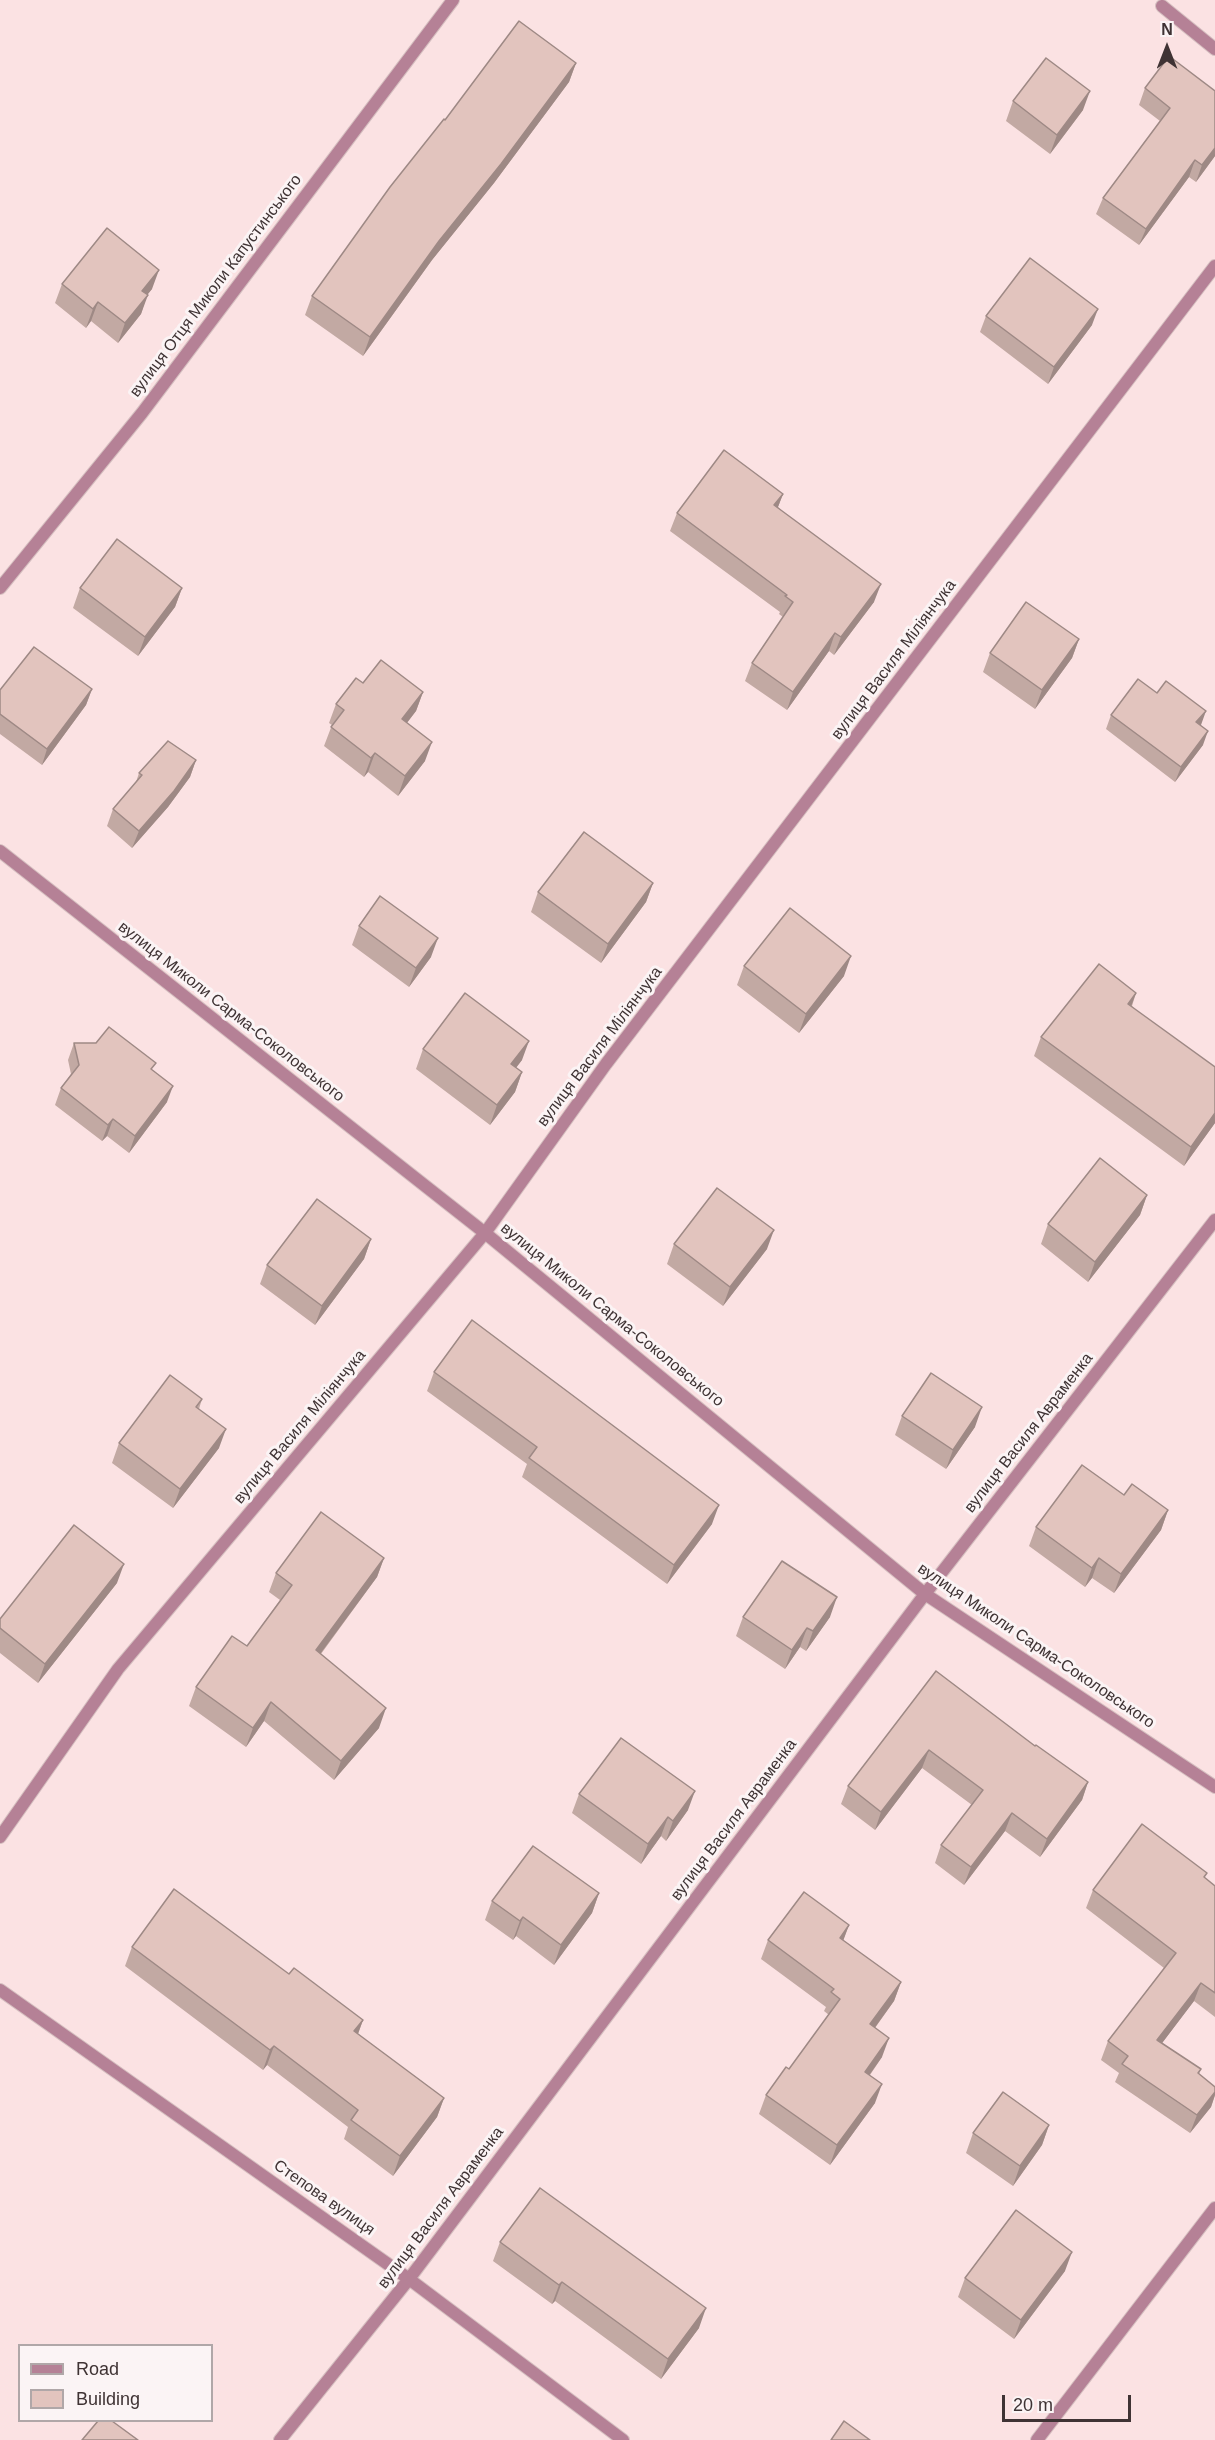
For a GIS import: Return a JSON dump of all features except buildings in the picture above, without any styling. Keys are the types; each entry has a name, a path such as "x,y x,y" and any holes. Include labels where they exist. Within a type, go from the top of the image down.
{"street":[{"name":"вулиця Отця Миколи Капустинського","path":"0,588 142,413 453,0"},
{"path":"1162,6 1215,49"},
{"name":"вулиця Василя Міліянчука","path":"0,1837 118,1668 485,1233 606,1064 1215,266"},
{"name":"вулиця Миколи Сарма-Соколовського","path":"0,851 485,1233 925,1594 1215,1787"},
{"name":"вулиця Василя Авраменка","path":"280,2440 409,2278 925,1594 1215,1220"},
{"name":"Степова вулиця","path":"0,1990 409,2278 623,2440"},
{"path":"1037,2440 1215,2208"}]}
